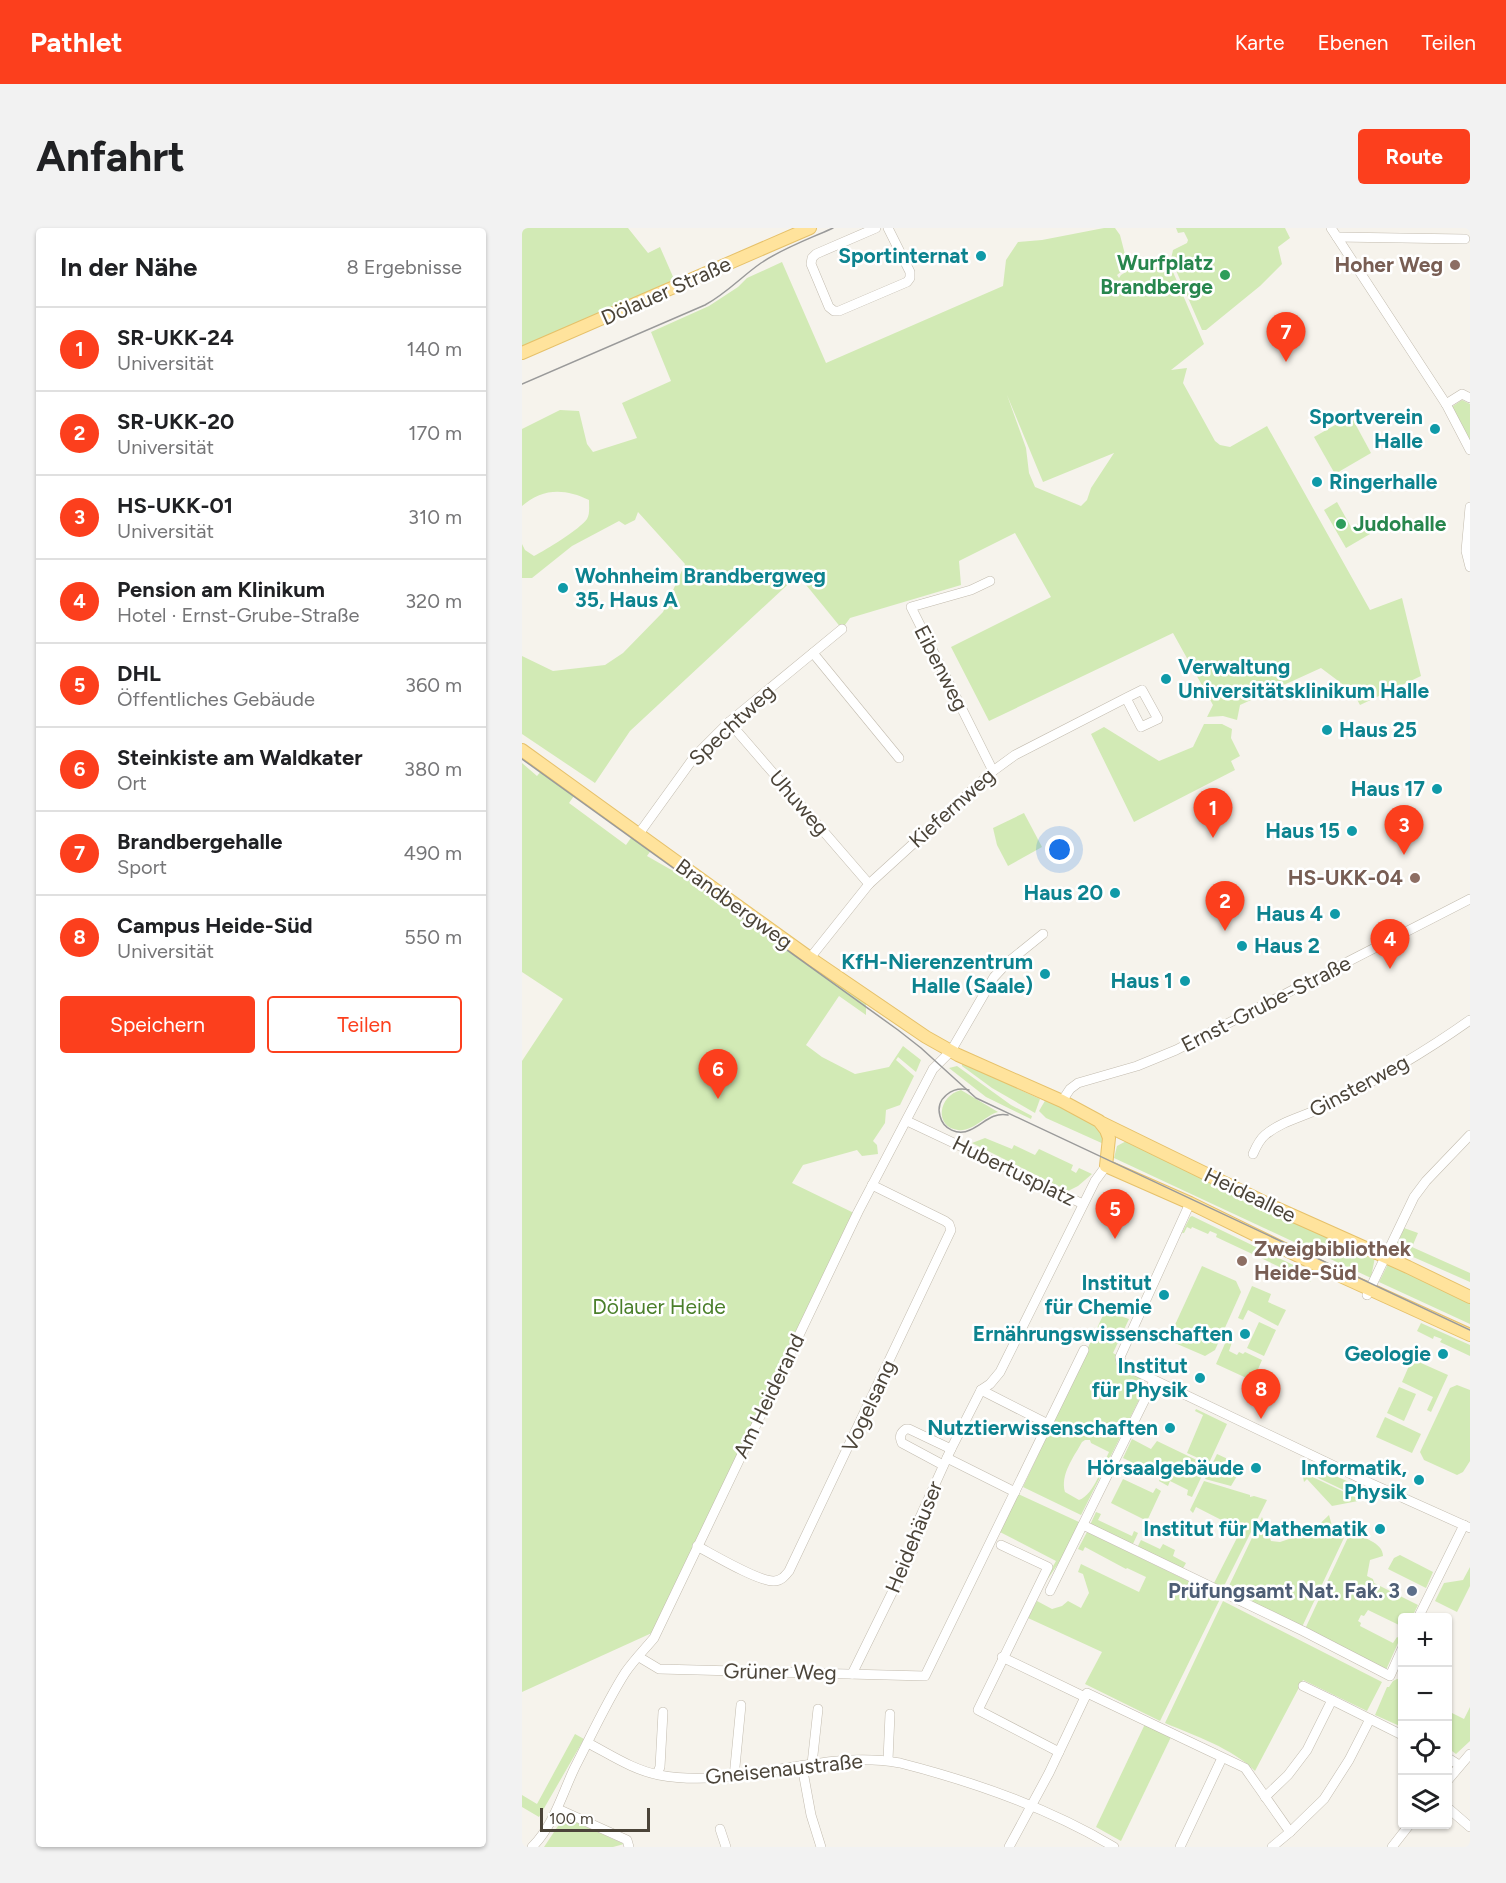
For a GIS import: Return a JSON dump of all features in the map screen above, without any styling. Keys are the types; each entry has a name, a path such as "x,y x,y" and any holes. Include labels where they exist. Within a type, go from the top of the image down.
{"main road":[{"name":"Dölauer Straße","path":"522,353 810,228"},
{"name":"Brandbergweg","path":"522,750 810,958 926,1037 951,1051"},
{"path":"951,1051 1062,1101 1099,1121 1108,1133 1109,1147"},
{"name":"Heideallee","path":"1099,1121 1276,1208 1470,1297"},
{"path":"1109,1147 1120,1138 1129,1137"},
{"name":"Hubertusplatz","path":"1106,1166 1109,1147"},
{"name":"Heideallee","path":"1106,1166 1190,1203 1369,1292 1470,1335"}],"street":[{"path":"876,228 852,233 812,258 811,264 830,307 834,311 839,311 907,282 910,278 910,272 888,228"},
{"path":"1331,228 1446,404 1470,450"},
{"path":"1338,237 1430,233 1465,238"},
{"path":"1446,404 1462,394 1470,398"},
{"path":"1470,507 1466,551 1470,567"},
{"name":"Eibenweg","path":"990,581 971,590 911,607 993,771"},
{"name":"Spechtweg","path":"638,834 695,756 729,722 842,629"},
{"path":"813,653 899,758"},
{"name":"Kiefernweg","path":"810,958 869,884 993,771 1015,755 1126,698"},
{"name":"Uhuweg","path":"729,722 869,884"},
{"name":"Ernst-Grube-Straße","path":"1062,1101 1070,1089 1078,1083 1158,1058 1470,899"},
{"name":"Am Heiderand","path":"532,1847 548,1827 558,1809 562,1796 624,1674 654,1638 790,1350 933,1069 951,1051 994,977 1007,963 1043,934"},
{"name":"Ginsterweg","path":"1253,1154 1258,1142 1277,1126 1323,1108 1367,1085 1435,1045 1470,1020"},
{"name":"Hubertusplatz","path":"907,1121 1083,1204 1106,1166"},
{"path":"1369,1292 1414,1197 1426,1181 1470,1135"},
{"name":"Vogelsang","path":"697,1546 754,1575 773,1581 782,1579 789,1571 844,1459 951,1230 950,1224 945,1221 872,1185"},
{"path":"1190,1203 1120,1357 1121,1362 1154,1381 1467,1527 1420,1613"},
{"name":"Heidehäuser","path":"852,1674 915,1546 917,1524 947,1457 981,1390 990,1384 1000,1372 1083,1204"},
{"path":"1015,1492 1084,1350"},
{"path":"1050,1591 1154,1381"},
{"path":"981,1390 1048,1424"},
{"name":"Heidehäuser","path":"947,1457 902,1443 900,1438 902,1432 909,1429 947,1457 1015,1492"},
{"name":"Grüner Weg","path":"639,1657 659,1669 925,1676 1015,1492"},
{"path":"1083,1525 1303,1631 1390,1676 1398,1658"},
{"path":"1001,1545 1048,1567 978,1710 1059,1752"},
{"path":"1002,1657 1085,1697"},
{"path":"1303,1686 1398,1733"},
{"path":"1009,1847 1087,1693 1245,1768 1290,1832"},
{"path":"1266,1797 1288,1775 1307,1750 1332,1700"},
{"path":"734,1777 741,1705"},
{"path":"818,1709 807,1765 811,1815 821,1847"},
{"path":"657,1774 660,1767 663,1712"},
{"path":"888,1760 890,1714"},
{"path":"1272,1847 1324,1799 1349,1760 1370,1719"},
{"name":"Gneisenaustraße","path":"588,1743 629,1765 657,1774 697,1779 734,1777 853,1760 888,1760 945,1774 1032,1805 1113,1847"},
{"path":"1452,1775 1470,1754"},
{"path":"1180,1847 1222,1758"},
{"path":"1452,1761 1459,1766"},
{"path":"558,1809 627,1840 629,1847"},
{"path":"1452,1811 1470,1827"},
{"path":"720,1829 726,1847"},
{"path":"1392,1847 1406,1829"}],"green space":[{"path":"522,228 628,228 648,253 660,247 674,279 566,335 522,353"},
{"path":"1115,228 1120,235 1128,266 1117,275 1119,278 1129,270 1143,273 1164,264 1170,265 1204,344 1171,370 1187,368 1183,383 1215,441 1220,445 1230,447 1267,426 1370,610 1402,598 1421,676 1360,705 1353,692 1321,668 1240,705 1237,720 1223,716 1207,717 1213,705 1173,633 989,721 951,647 1051,597 1015,533 959,561 961,585 850,618 842,629 798,575 630,731 595,783 522,734 522,656 553,671 605,665 623,653 663,612 685,564 638,512 635,520 625,525 619,521 572,546 532,578 522,578 522,544 525,550 534,556 562,539 587,519 589,500 571,493 554,492 538,496 522,506 522,429 560,410 579,411 587,444 593,452 637,438 622,403 671,381 651,332 709,306 738,287 747,278 782,262 826,363 1003,286 1006,260 1018,242","holes":["1007,395 1043,482 1114,453 1091,488 1087,500 1081,506 1035,487 1029,473 1026,448"]},
{"name":"Wurfplatz Brandberge","path":"1176,228 1285,228 1290,238 1278,247 1282,264 1260,286 1206,330 1202,330 1171,259 1173,250 1187,243 1188,240 1184,232 1178,233"},
{"path":"1462,400 1470,404 1470,445 1450,408"},
{"path":"1351,416 1371,453 1335,474 1314,437"},
{"name":"Judohalle","path":"1337,502 1351,527 1363,521 1370,534 1346,548 1324,510"},
{"path":"1204,724 1222,724 1232,729 1231,738 1240,756 1231,761 1235,770 1134,822 1091,734 1104,727 1159,761 1193,747"},
{"name":"Dölauer Heide","path":"522,763 537,776 542,770 576,793 569,803 626,845 633,835 652,849 647,856 675,872 677,868 866,1002 866,1015 839,996 806,1045 822,1057 855,1074 889,1067 903,1046 921,1060 916,1072 898,1057 896,1060 914,1076 900,1105 886,1110 885,1123 873,1141 877,1145 878,1154 862,1156 857,1150 803,1165 792,1183 856,1214 654,1632 522,1692 522,1061 563,999 522,972"},
{"path":"1024,813 1042,847 1008,866 997,845 993,828"},
{"path":"962,1063 1040,1099 1035,1113 992,1088 962,1066"},
{"path":"957,1066 1011,1105 1032,1116 1031,1119 986,1097 949,1068"},
{"path":"961,1090 998,1112 969,1129 950,1128 942,1118 942,1111 947,1098"},
{"path":"1046,1099 1101,1128 1106,1145 1046,1118 1039,1111"},
{"path":"985,1138 1012,1149 1014,1145 1035,1155 1039,1149 1073,1165 1071,1170 1076,1173 1079,1168 1092,1174 1068,1191 972,1143"},
{"path":"1130,1139 1375,1257 1371,1278 1114,1158 1117,1146"},
{"path":"1192,1216 1314,1275 1310,1282 1291,1273 1292,1270 1286,1267 1284,1269 1216,1237 1217,1234 1210,1231 1208,1234 1187,1227 1182,1233"},
{"path":"1404,1228 1418,1233 1412,1247 1470,1273 1470,1282 1395,1249"},
{"path":"1389,1262 1470,1300 1470,1324 1379,1282"},
{"path":"1202,1266 1236,1281 1241,1292 1215,1350 1205,1356 1168,1340"},
{"path":"1252,1286 1271,1294 1268,1302 1286,1310 1278,1326 1248,1310 1243,1320 1238,1318"},
{"path":"1105,1311 1129,1319 1113,1353 1128,1363 1141,1378 1145,1388 1081,1515 1023,1487","holes":["1090,1440 1091,1443 1109,1452 1094,1486 1085,1497 1079,1500 1065,1492 1064,1479 1082,1442"]},
{"path":"1259,1322 1276,1330 1264,1356 1247,1348"},
{"path":"1421,1323 1470,1345 1470,1356 1440,1342 1442,1339 1434,1336 1433,1339 1417,1331"},
{"path":"1227,1339 1232,1342 1229,1351 1237,1355 1239,1352 1243,1354 1245,1352 1262,1360 1253,1381 1216,1364"},
{"path":"1412,1359 1448,1375 1431,1412 1427,1410 1433,1397 1402,1382"},
{"path":"1457,1385 1470,1390 1470,1461 1463,1472 1457,1475 1424,1460 1420,1452 1450,1388"},
{"path":"1399,1387 1416,1394 1404,1421 1387,1413"},
{"path":"1196,1409 1227,1424 1209,1463 1187,1453 1203,1415 1195,1411"},
{"path":"1385,1417 1421,1434 1412,1453 1376,1437"},
{"path":"1132,1439 1151,1449 1157,1441 1207,1465 1192,1497 1187,1495 1188,1490 1170,1481 1168,1486 1159,1481 1161,1476 1123,1458"},
{"path":"1217,1454 1243,1466 1231,1486 1205,1479"},
{"path":"1314,1466 1362,1488 1358,1497 1310,1474"},
{"path":"1302,1472 1359,1499 1332,1506 1307,1479 1304,1482"},
{"path":"1123,1479 1153,1493 1156,1488 1161,1491 1147,1521 1111,1503"},
{"path":"1204,1481 1250,1495 1250,1497 1267,1500 1222,1590 1213,1585 1241,1530 1196,1507 1193,1513 1190,1510"},
{"path":"1016,1493 1079,1522 1062,1558 1036,1596 1056,1561 998,1531"},
{"path":"1096,1512 1101,1514 1098,1520 1132,1536 1134,1531 1138,1533 1132,1546 1090,1525"},
{"path":"1329,1515 1332,1526 1351,1523 1302,1627 1226,1592 1262,1517 1271,1541 1280,1542 1295,1537 1289,1520 1305,1538"},
{"path":"1351,1531 1376,1544 1382,1551 1383,1556 1370,1560 1367,1576 1373,1579 1374,1583 1418,1605 1414,1613 1398,1613 1398,1625 1368,1610 1364,1616 1361,1615 1358,1621 1361,1623 1360,1626 1393,1643 1398,1638 1398,1643 1386,1670 1305,1629"},
{"path":"1087,1532 1221,1597 1160,1721 1085,1684 1102,1652 1028,1618 1037,1601 1052,1609 1068,1601 1081,1608 1089,1593 1083,1574 1078,1572 1081,1564 1139,1592 1146,1577 1085,1547 1083,1551 1078,1549"},
{"path":"1141,1540 1160,1549 1163,1544 1175,1550 1173,1556 1186,1563 1182,1570 1137,1548"},
{"path":"1400,1555 1433,1572 1426,1588 1388,1569 1394,1558"},
{"path":"1470,1567 1470,1586 1457,1612 1435,1601 1444,1583 1463,1580"},
{"path":"1223,1601 1382,1682 1367,1711 1303,1680 1255,1771 1224,1749 1165,1723"},
{"path":"1398,1679 1398,1725 1375,1715 1387,1687"},
{"path":"1470,1707 1470,1741 1456,1754 1452,1751 1452,1713 1464,1719"},
{"path":"1145,1724 1171,1737 1121,1841 1096,1827"},
{"path":"575,1734 584,1739 539,1817 522,1807 522,1795 537,1804"},
{"path":"564,1817 624,1844 613,1847 544,1847"}],"tram line":[{"path":"522,384 705,305 769,258 833,228"},
{"path":"522,759 898,1030 976,1098 1470,1330"},
{"path":"969,1090 951,1092 940,1104 940,1116 948,1128 956,1132 965,1132 997,1115 1008,1115"}],"place":[{"name":"Sportinternat","path":"981,256"},
{"name":"Hoher Weg","path":"1455,265"},
{"name":"Wurfplatz Brandberge","path":"1225,275"},
{"name":"Brandbergehalle","path":"1286,362"},
{"name":"Sportverein Halle","path":"1435,429"},
{"name":"Ringerhalle","path":"1317,482"},
{"name":"Judohalle","path":"1341,524"},
{"name":"Wohnheim Brandbergweg 35, Haus A","path":"563,588"},
{"name":"Verwaltung Universitätsklinikum Halle","path":"1166,679"},
{"name":"Haus 25","path":"1327,730"},
{"name":"Haus 17","path":"1437,789"},
{"name":"Haus 15","path":"1352,831"},
{"name":"SR-UKK-24","path":"1213,838"},
{"name":"HS-UKK-01","path":"1404,855"},
{"name":"HS-UKK-04","path":"1415,878"},
{"name":"Haus 20","path":"1115,893"},
{"name":"Haus 4","path":"1335,914"},
{"name":"SR-UKK-20","path":"1225,931"},
{"name":"Haus 2","path":"1242,946"},
{"name":"Pension am Klinikum","path":"1390,969"},
{"name":"KfH-Nierenzentrum Halle (Saale)","path":"1045,974"},
{"name":"Haus 1","path":"1185,981"},
{"name":"Steinkiste am Waldkater","path":"718,1099"},
{"name":"DHL","path":"1115,1239"},
{"name":"Zweigbibliothek Heide-Süd","path":"1242,1261"},
{"name":"Institut für Chemie","path":"1164,1295"},
{"name":"Ernährungswissenschaften","path":"1245,1334"},
{"name":"Geologie","path":"1443,1354"},
{"name":"Institut für Physik","path":"1200,1378"},
{"name":"Campus Heide-Süd","path":"1261,1419"},
{"name":"Nutztierwissenschaften","path":"1170,1428"},
{"name":"Hörsaalgebäude","path":"1256,1468"},
{"name":"Informatik, Physik","path":"1419,1480"},
{"name":"Institut für Mathematik","path":"1380,1529"},
{"name":"Prüfungsamt Nat. Fak. 3","path":"1412,1591"}]}
